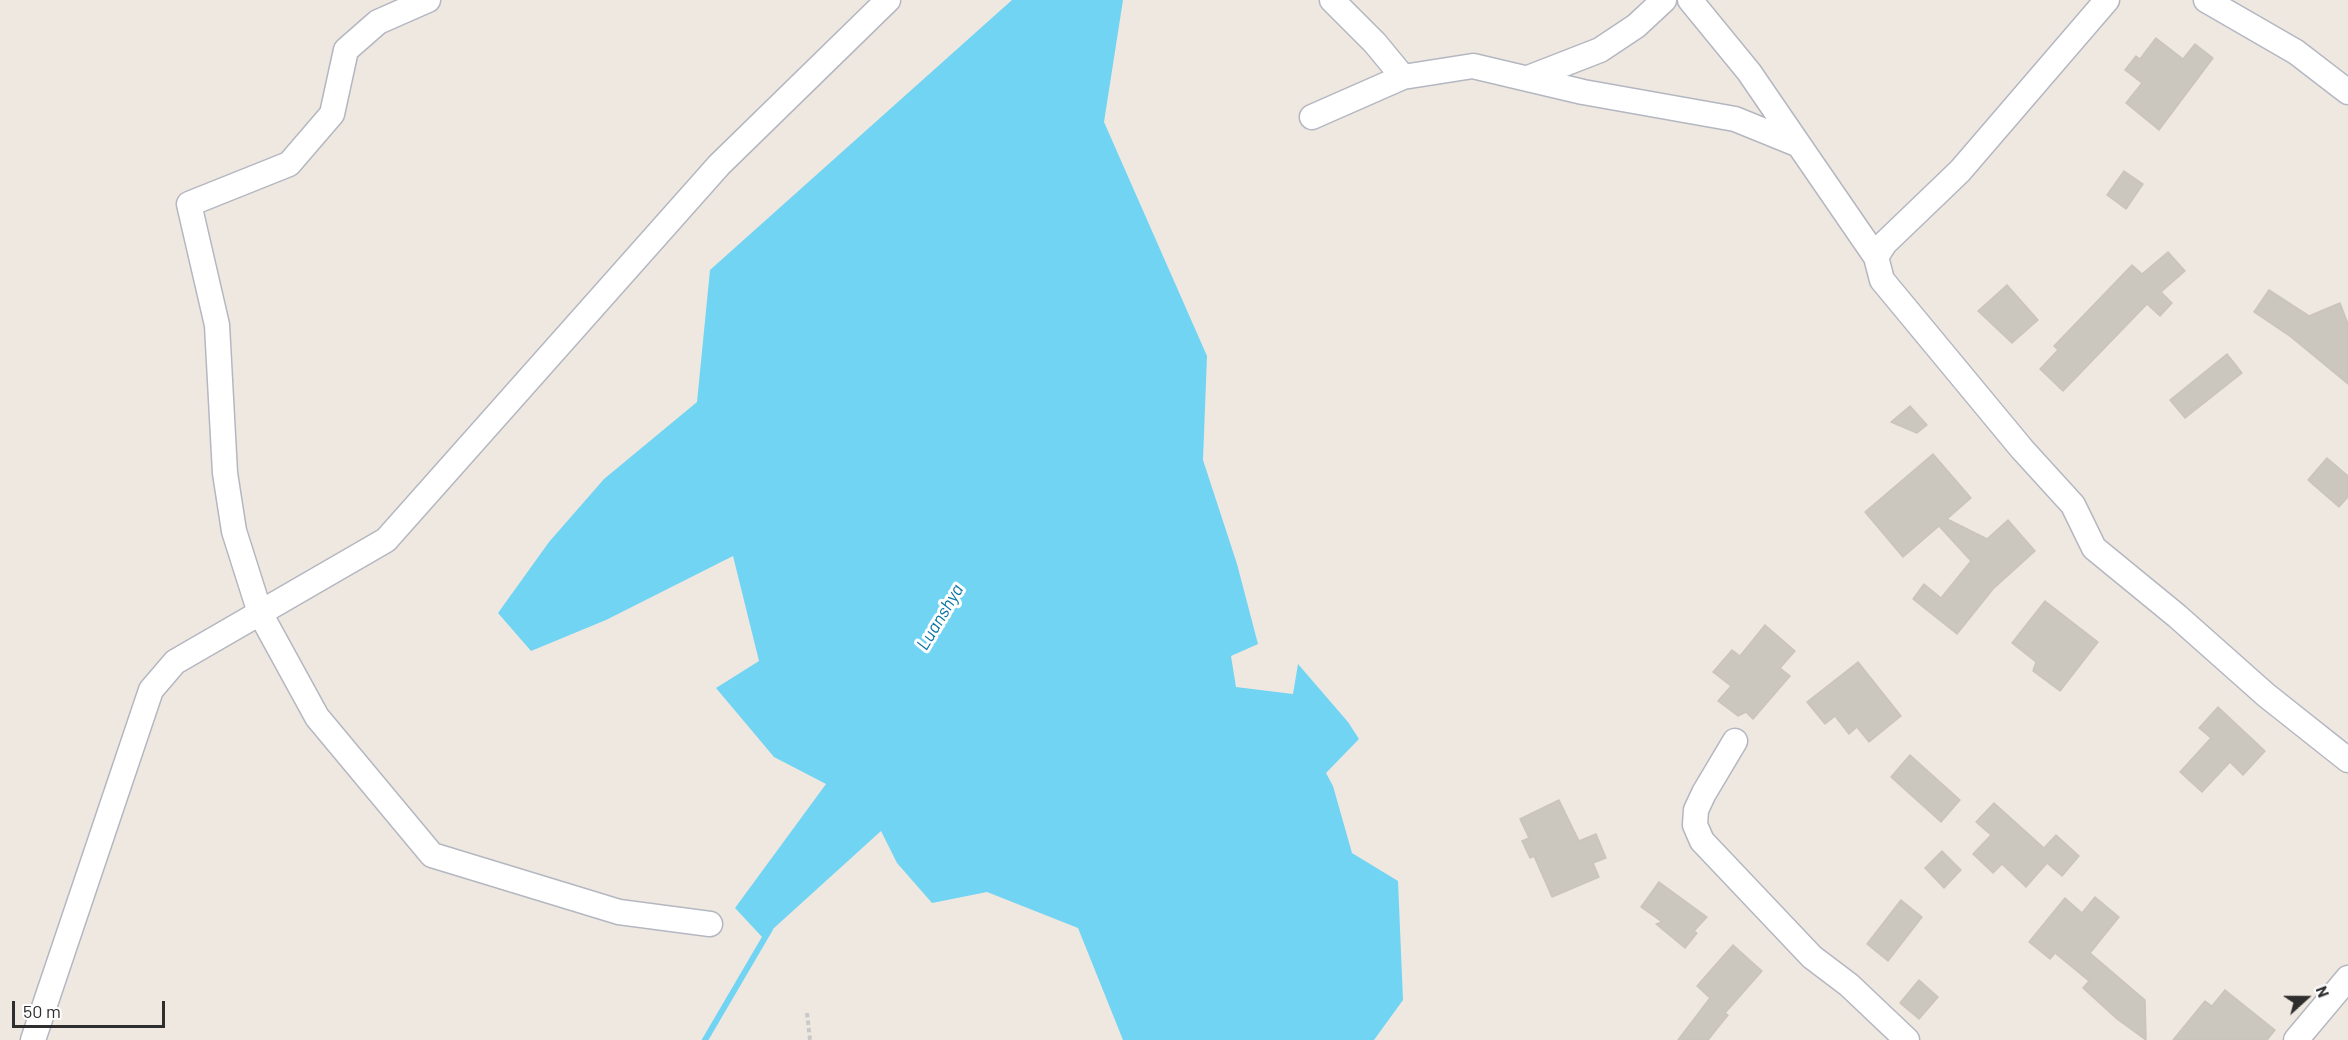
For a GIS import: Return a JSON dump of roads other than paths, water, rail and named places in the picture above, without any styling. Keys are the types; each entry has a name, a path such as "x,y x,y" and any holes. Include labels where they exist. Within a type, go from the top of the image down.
{"street":[{"path":"428,0 378,22 346,50 332,114 289,164 189,204 217,325 224,463 234,531 260,613 317,717 432,855 619,912 710,924"},
{"path":"33,1040 151,690 175,662 386,540 719,165 888,0"},
{"path":"1332,0 1375,43 1403,77"},
{"path":"1528,78 1600,50 1635,26 1664,0"},
{"path":"1690,0 1749,72 1876,257 1882,280 2022,449 2073,505 2094,548 2177,616 2266,695 2348,760"},
{"path":"1876,257 1885,243 1960,171 2107,0"},
{"path":"2206,0 2296,52 2348,92"},
{"path":"1312,117 1403,77 1473,66 1584,92 1735,119 1799,145"},
{"path":"1735,741 1696,810 1695,825 1702,841 1812,957 1849,985 1907,1040"},
{"path":"2296,1040 2348,978"}],"water":[{"path":"1012,0 1123,0 1104,122 1207,356 1203,460 1237,564 1258,644 1231,656 1236,687 1293,694 1298,664 1348,722 1359,739 1326,773 1333,786 1352,853 1398,881 1403,1000 1374,1040 1123,1040 1078,928 987,892 932,903 897,863 881,831 763,938 735,908 826,784 774,757 716,688 759,661 733,556 606,620 531,651 498,613 549,542 604,479 697,402 710,270"}],"waterway":[{"name":"Luanshya","path":"705,1040 770,929"}]}
